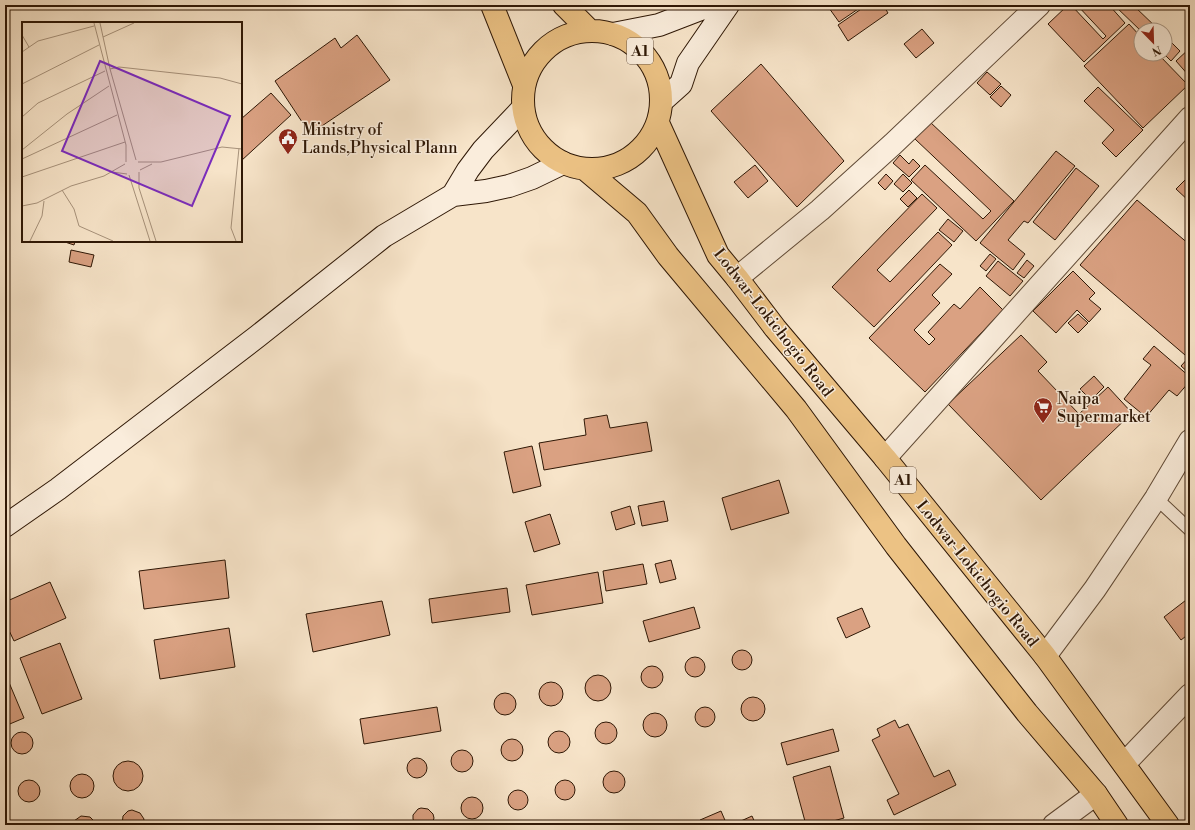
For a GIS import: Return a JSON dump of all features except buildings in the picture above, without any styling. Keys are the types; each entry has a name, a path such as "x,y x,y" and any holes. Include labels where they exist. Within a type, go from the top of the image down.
{"highway":[{"name":"A1","path":"492,5 524,85"},
{"path":"564,5 590,30"},
{"name":"A1","path":"590,30 613,34 633,43 649,59 659,79 662,101 658,123 647,143 630,158 609,168 585,169 563,163 543,150 529,131 522,109 524,85 533,63 548,46 568,35 590,30"},
{"name":"Lodwar-Lokichogio Road","path":"658,123 718,255 775,328 885,458 1046,656 1168,825"},
{"name":"A1","path":"585,169 637,212 668,256 796,409 896,546 1026,713 1096,794 1117,825"}],"street":[{"path":"613,34 658,25 711,5"},
{"path":"662,101 681,84 688,62 728,5"},
{"path":"737,278 820,210 887,149 1038,5"},
{"path":"453,195 475,160 522,109"},
{"path":"885,458 1190,118"},
{"path":"5,526 58,489 258,336 384,236 453,195 486,191 509,186 532,178 563,163"},
{"path":"1046,656 1095,589 1156,498 1190,441"},
{"path":"1124,764 1190,695"},
{"path":"1054,825 1096,794"}],"lane":[{"path":"1156,498 1190,530"}],"place":[{"name":"Ministry of Lands,Physical Plann","path":"288,155"},
{"name":"Naipa Supermarket","path":"1043,424"}]}
